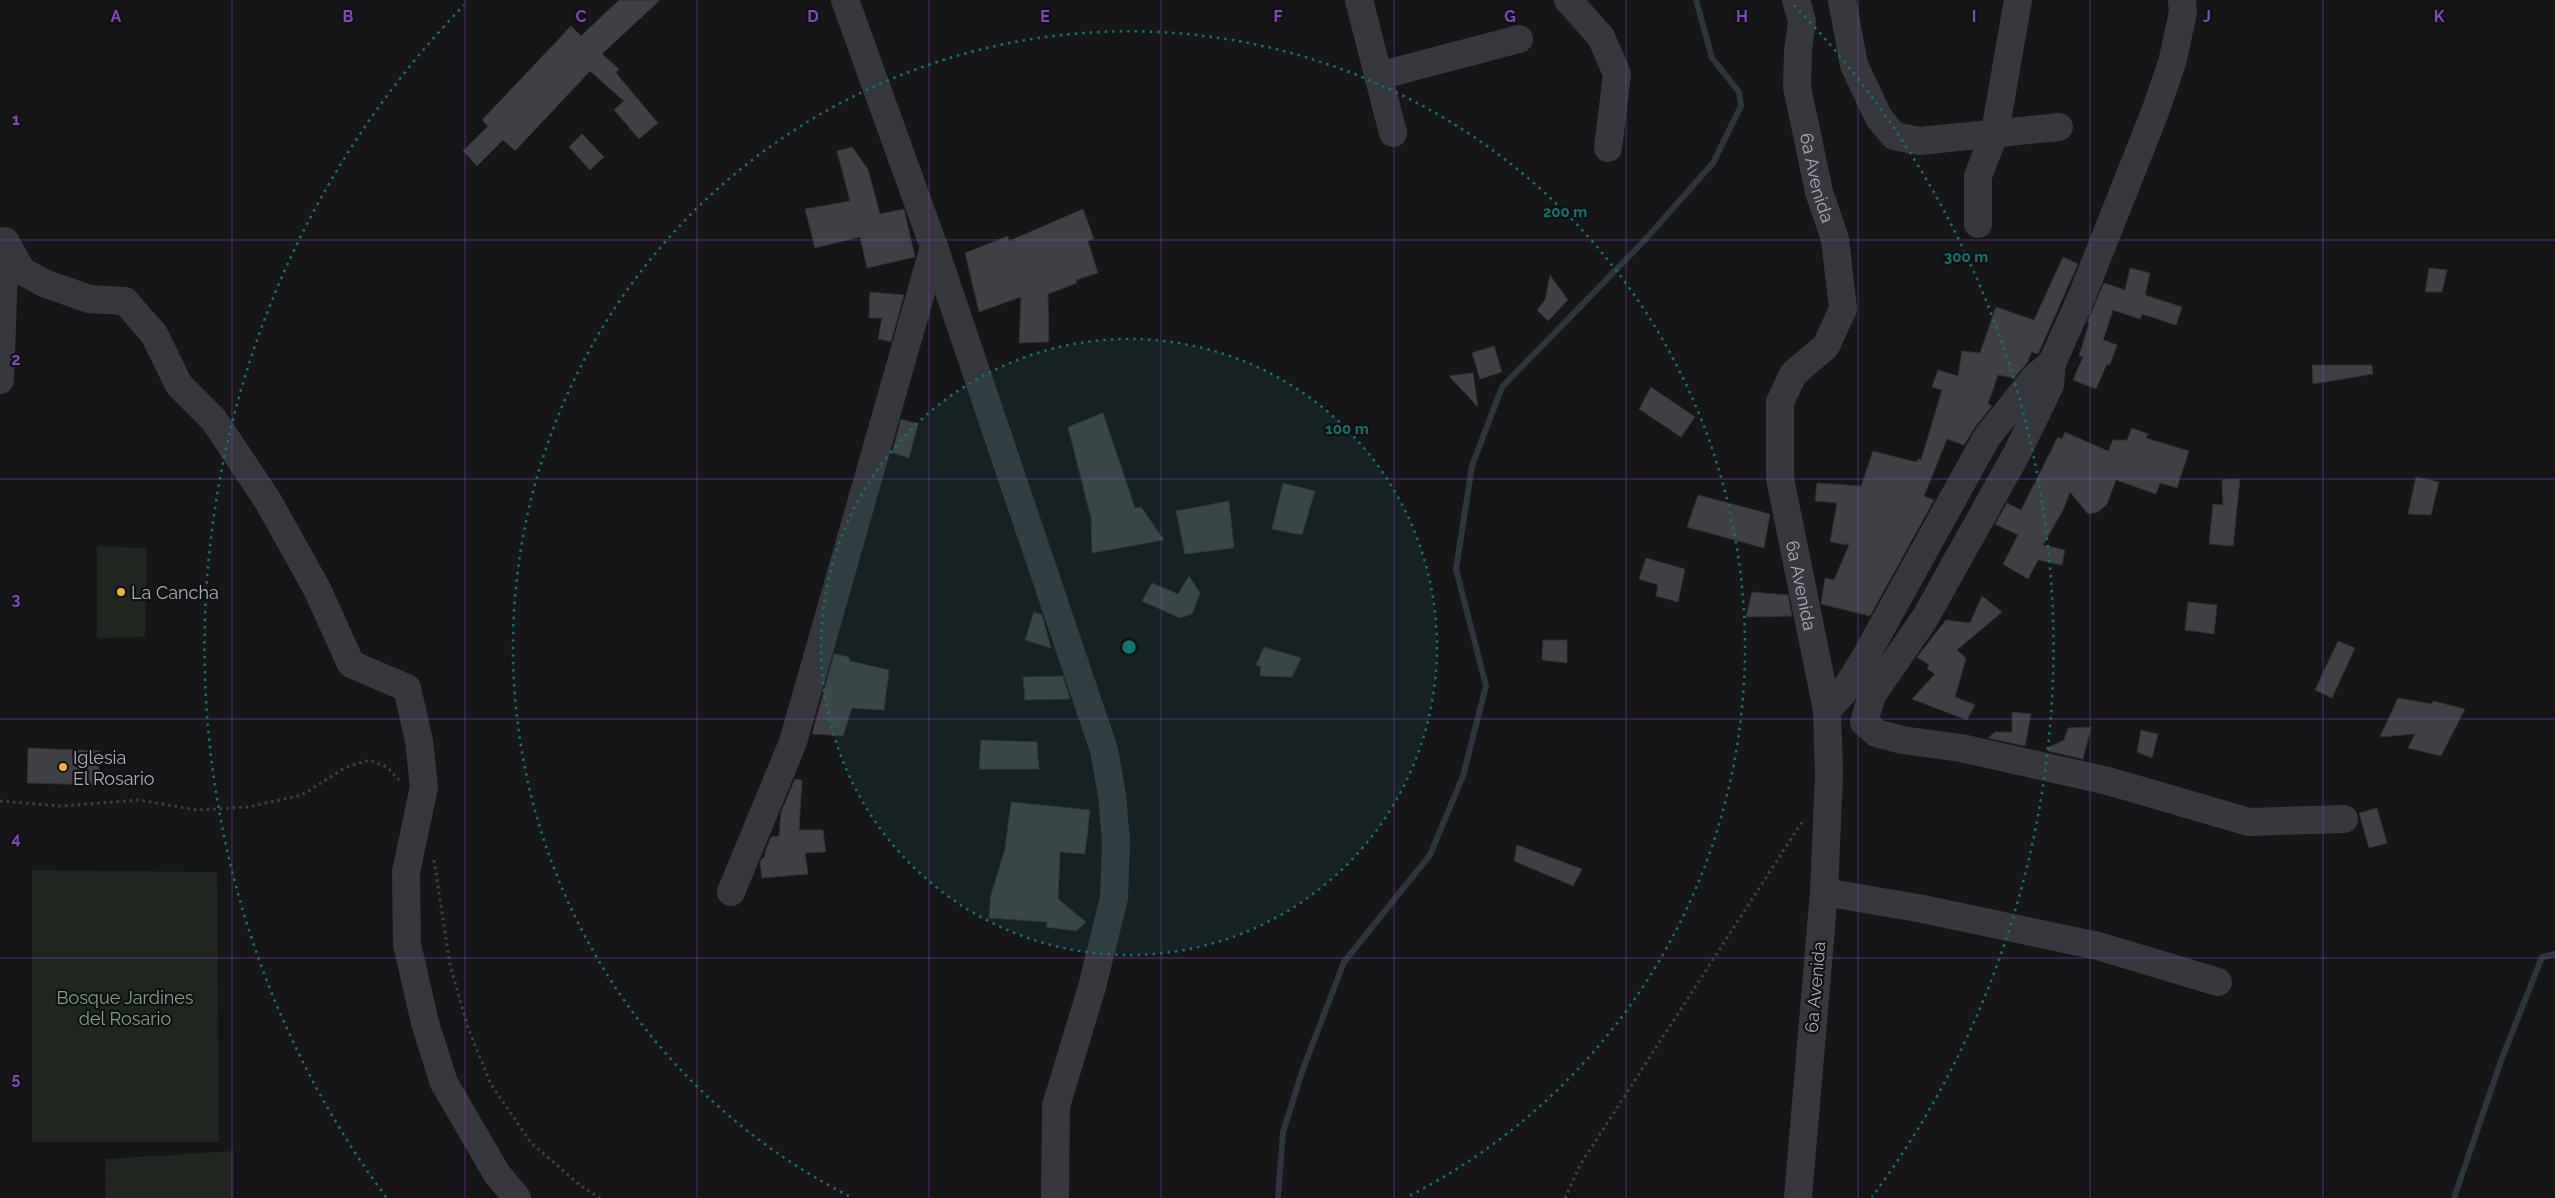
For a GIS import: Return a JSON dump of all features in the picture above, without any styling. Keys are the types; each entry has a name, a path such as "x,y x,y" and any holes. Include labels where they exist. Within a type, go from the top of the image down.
{"street":[{"path":"845,0 934,247 1104,750 1112,795 1116,842 1114,898 1092,987 1056,1106 1054,1198"},
{"path":"1360,0 1393,133"},
{"path":"1568,0 1601,37 1617,74 1608,148"},
{"name":"6a Avenida","path":"1796,0 1802,21 1798,51 1797,87 1819,192 1835,239 1843,309 1826,346 1793,374 1780,402 1780,479 1835,702 1829,775 1824,892 1798,1198"},
{"path":"1842,0 1854,66 1879,118 1894,136 1919,141 2060,127"},
{"path":"1978,224 1978,176 1995,132 2018,0"},
{"path":"2182,0 2183,12 2172,63 2155,112 2082,296 2052,363 2050,386 2017,453 1925,618 1872,695 1864,722 1876,733 1902,740 1961,748 2108,781 2249,822 2344,819"},
{"path":"1378,76 1519,39"},
{"path":"0,380 5,241 22,271 44,283 89,299 125,301 154,334 179,385 214,420 268,501 317,589 351,664 407,688 419,741 424,787 406,872 407,944 425,1023 444,1083 497,1174 517,1198"},
{"path":"731,892 793,742 934,247"},
{"path":"1835,702 1902,595 1987,437 2036,376 2052,363"},
{"path":"1835,702 1872,695"},
{"path":"1824,892 1923,909 2098,946 2218,982"}],"path":[{"path":"0,801 61,806 139,800 197,810 248,807 302,795 346,767 370,760 387,767 405,787 424,787"},
{"path":"1565,1198 1580,1165 1807,815"},
{"path":"433,852 450,964 468,1028 491,1084 531,1143 581,1186 600,1198"}],"green space":[{"name":"La Cancha","path":"97,546 147,548 145,637 97,638"},
{"name":"Bosque Jardines del Rosario","path":"32,870 217,872 219,1142 32,1142"},
{"path":"234,1151 234,1198 105,1198 106,1159"}],"building":[{"path":"619,0 660,0 602,54 619,69 616,73 658,123 639,139 614,110 624,101 590,71 515,151 503,140 477,166 463,151 488,126 482,120 571,26 581,36"},
{"path":"582,134 604,157 590,170 569,147"},
{"path":"852,147 868,169 880,214 904,209 915,257 867,268 860,237 815,248 805,209 850,201 837,151"},
{"path":"1083,209 1094,239 1088,241 1098,273 1076,280 1077,283 1048,294 1049,342 1019,343 1021,297 979,312 965,253 1008,236 1009,241"},
{"path":"2063,257 2078,264 2038,354 2032,352 2027,363 2014,378 1998,375 1988,404 1992,406 1975,427 1964,445 1947,439 1924,496 1934,500 1870,616 1821,604 1825,578 1834,580 1849,545 1830,542 1837,503 1815,501 1817,483 1861,486 1873,451 1916,462 1918,459 1921,460 1942,390 1932,387 1938,370 1958,376 1962,351 1980,353 1996,307 2034,320"},
{"path":"2130,268 2150,273 2145,295 2182,307 2176,325 2142,314 2140,319 2113,310 2103,340 2117,345 2110,365 2107,364 2096,389 2073,380 2083,357 2079,356 2089,323 2087,322 2104,283 2125,290"},
{"path":"2429,268 2447,270 2442,292 2425,292"},
{"path":"1550,275 1568,300 1548,321 1537,310 1545,300"},
{"path":"870,292 904,295 891,342 878,339 882,318 869,318"},
{"path":"1494,346 1502,372 1480,379 1472,353"},
{"path":"2312,365 2372,365 2373,374 2313,384"},
{"path":"1473,373 1478,407 1449,376"},
{"path":"1651,387 1695,417 1681,437 1639,409"},
{"path":"1103,413 1135,508 1141,507 1164,540 1092,553 1091,518 1068,427"},
{"path":"901,419 918,424 909,458 892,453"},
{"path":"2132,428 2148,434 2146,438 2189,451 2177,488 2160,483 2156,494 2116,480 2107,504 2098,512 2088,514 2070,492 2063,510 2043,545 2065,550 2062,565 2038,560 2028,579 2003,564 2018,535 1995,524 2007,503 2021,510 2058,437 2062,439 2065,432 2108,451 2113,440 2127,440"},
{"path":"2416,477 2439,482 2431,515 2408,514"},
{"path":"2240,479 2233,546 2209,544 2213,504 2223,505 2222,480"},
{"path":"1283,483 1315,491 1302,535 1272,529"},
{"path":"1698,495 1770,514 1764,548 1687,527"},
{"path":"1229,501 1234,548 1185,554 1176,511"},
{"path":"1646,558 1685,569 1678,602 1656,596 1658,585 1639,579"},
{"path":"1189,576 1200,593 1192,614 1180,618 1142,601 1152,583 1178,594"},
{"path":"1752,592 1788,595 1792,616 1746,617"},
{"path":"1982,596 2002,612 1957,650 1966,658 1955,697 1975,705 1967,720 1912,699 1935,674 1927,669 1929,665 1917,657 1946,620 1970,623"},
{"path":"2188,602 2217,605 2214,634 2185,630"},
{"path":"1034,612 1042,615 1051,648 1025,640"},
{"path":"1543,640 1567,640 1567,663 1542,660"},
{"path":"2338,641 2355,648 2332,698 2315,690"},
{"path":"1264,647 1301,658 1292,677 1260,676 1261,667 1256,665"},
{"path":"834,654 849,657 850,661 889,670 884,710 852,708 843,736 812,734"},
{"path":"1063,676 1070,699 1025,700 1023,677"},
{"path":"2398,698 2432,704 2433,701 2465,709 2441,756 2408,748 2415,734 2380,737"},
{"path":"2012,712 2031,714 2025,746 1988,738 1995,732 2012,732"},
{"path":"2091,727 2083,759 2048,751 2047,748 2064,740 2068,728"},
{"path":"2141,730 2158,734 2152,758 2137,752"},
{"path":"981,740 1037,742 1039,769 979,769"},
{"name":"Iglesia El Rosario","path":"28,748 100,751 98,785 27,783"},
{"path":"795,779 802,780 799,830 823,830 826,852 805,853 808,874 762,878 760,862 765,857 771,837 779,836 781,812"},
{"path":"1011,802 1090,810 1085,854 1060,852 1058,899 1086,922 1076,931 1046,927 1047,922 989,918 991,895 1005,849"},
{"path":"2377,808 2387,843 2369,848 2359,813"},
{"path":"1517,845 1582,869 1573,886 1514,861"}],"waterway":[{"path":"1278,1198 1283,1132 1303,1069 1344,962 1430,855 1463,776 1486,686 1456,569 1472,466 1502,387 1644,241 1713,163 1741,106 1739,92 1712,58 1696,0"},
{"path":"2454,1198 2502,1058 2542,957 2555,954"}],"place":[{"name":"La Cancha","path":"121,592"},
{"name":"Iglesia El Rosario","path":"63,767"}]}
